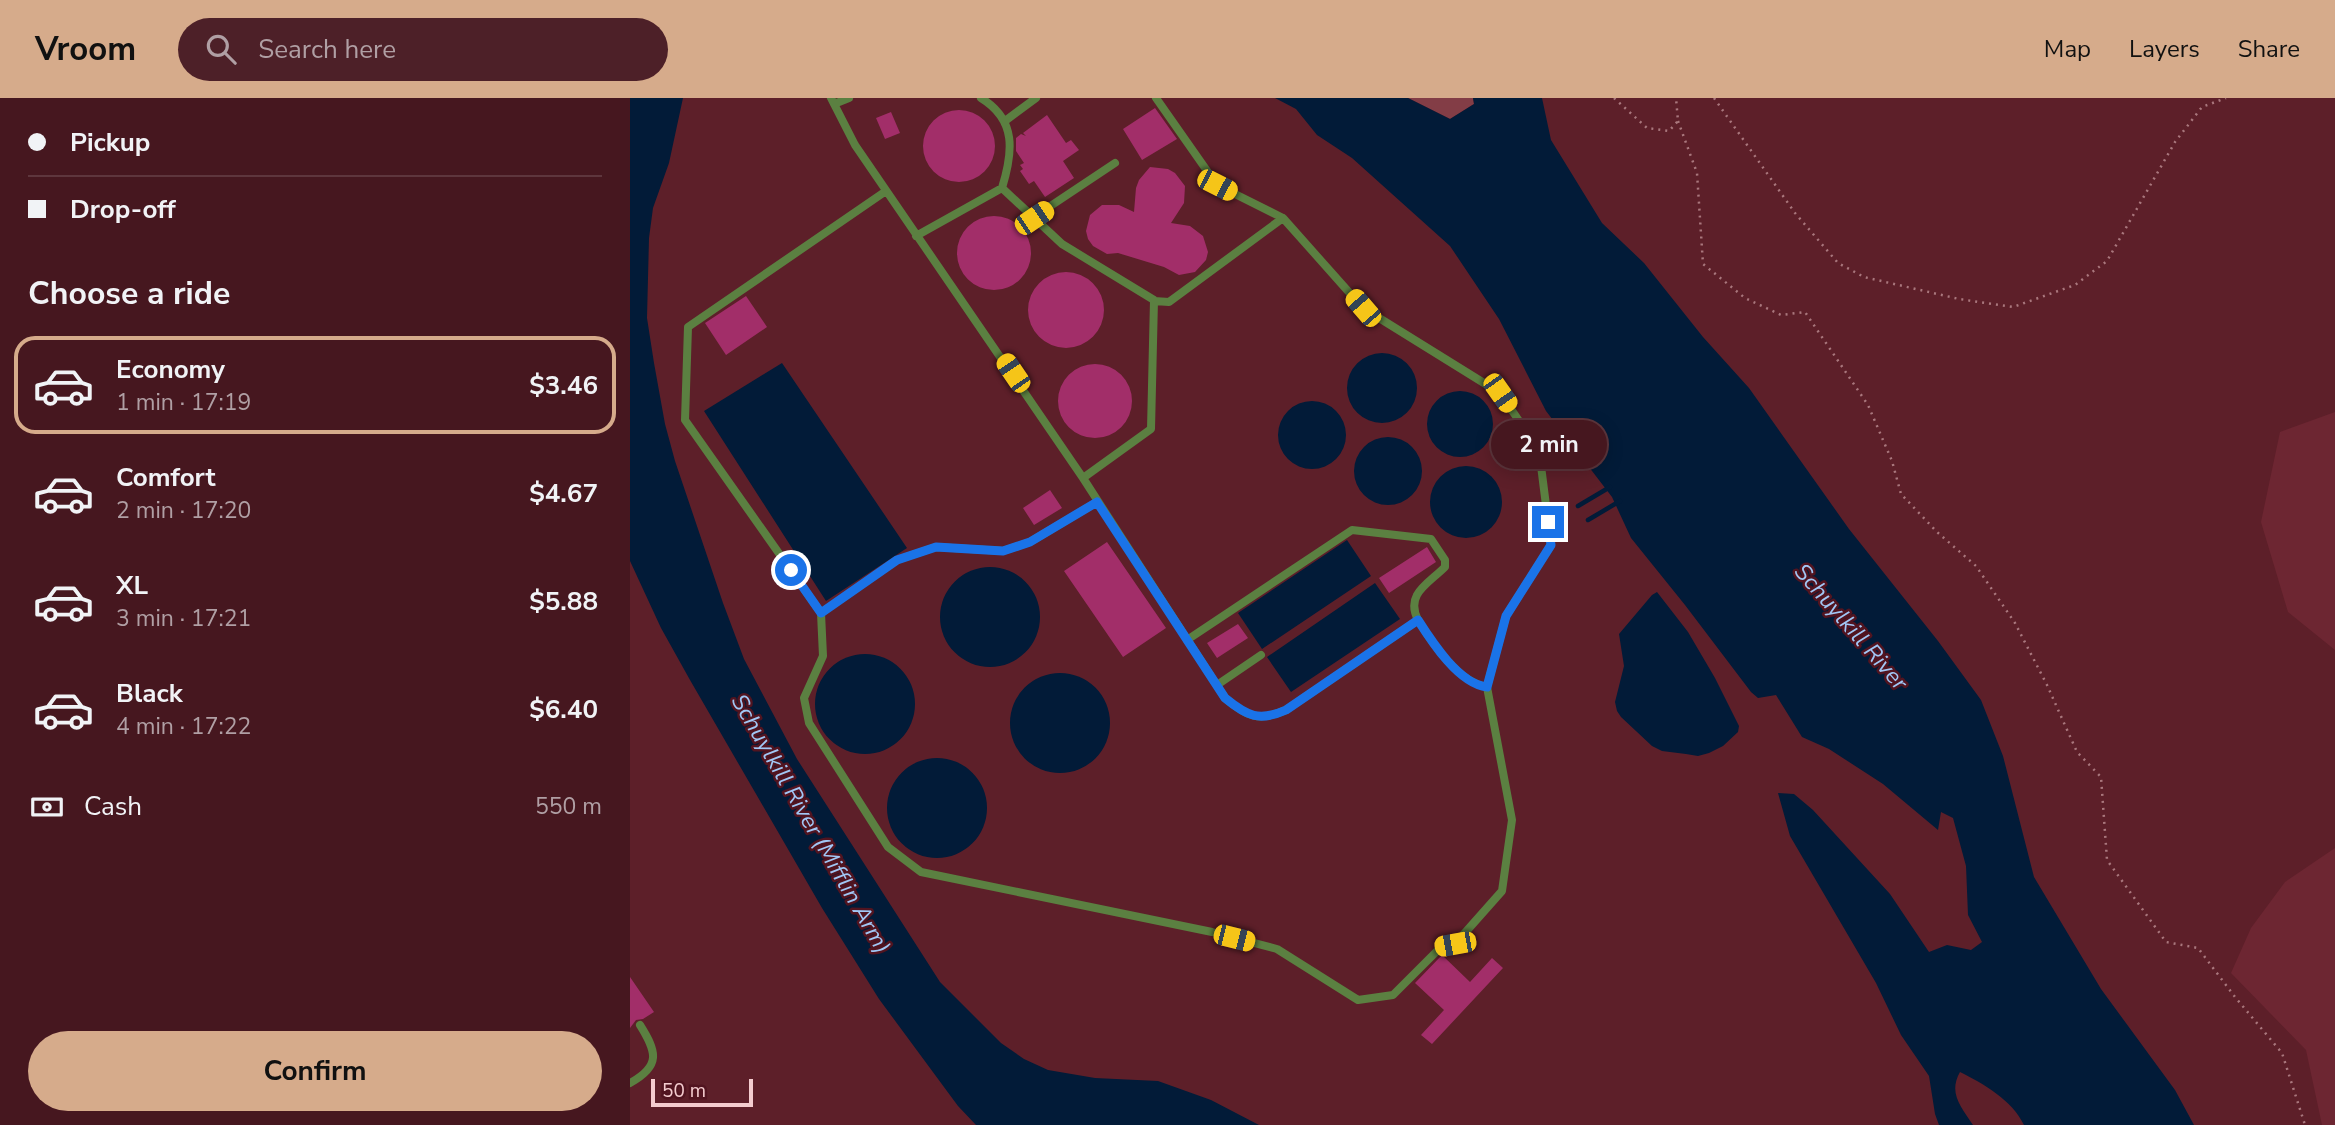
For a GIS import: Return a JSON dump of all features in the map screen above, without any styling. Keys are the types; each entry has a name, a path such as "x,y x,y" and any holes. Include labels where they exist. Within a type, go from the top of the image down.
{"lane":[{"path":"849,98 833,101 855,145 1083,478 1225,698 1239,710 1254,717 1270,717 1286,710 1418,620"},
{"path":"981,98 1005,121 1009,129 1009,150 1002,188"},
{"path":"1005,121 1036,98"},
{"path":"886,191 688,327 685,419 821,613 823,656 804,698 809,723 888,847 921,872 1212,932 1277,949 1358,1000 1393,995 1441,947 1455,944 1502,891 1513,820 1487,687 1506,616 1551,545 1539,450 1500,393 1363,308 1283,218 1217,185 1156,98"},
{"path":"1034,218 1115,163"},
{"path":"1002,188 1062,244 1154,301 1169,303 1283,218"},
{"path":"916,236 1002,188"},
{"path":"1083,478 1152,429 1154,301"},
{"path":"821,613 897,560 936,547 1003,551 1030,542 1097,502"},
{"path":"1187,640 1352,530 1431,539 1445,560 1445,567 1414,597 1413,610 1435,646 1452,665 1478,686 1487,687"},
{"path":"1217,685 1261,655"},
{"path":"630,1083 648,1070 654,1055 653,1045 640,1025"}],"path":[{"path":"1614,98 1647,128 1669,131 1678,121"},
{"path":"1676,98 1678,121 1697,173 1703,264 1745,298 1781,315 1805,312 1868,405 1892,461 1902,494 1937,532 1976,566 2015,623 2077,752 2101,776 2107,860 2166,942 2198,948 2282,1053 2305,1125"},
{"path":"1714,98 1795,213 1838,263 1864,277 1959,299 2013,307 2075,285 2107,261 2175,142 2202,107 2226,98"}],"shaded area":[{"path":"1408,98 1473,98 1474,104 1450,119"},
{"path":"2335,412 2335,650 2288,612 2261,522 2280,432"},
{"path":"2335,848 2335,1125 2322,1125 2306,1050 2231,973 2251,928 2285,882"}],"water":[{"name":"Schuylkill River (Mifflin Arm)","path":"630,98 683,98 669,163 653,208 649,238 647,318 654,363 675,461 723,603 744,659 797,759 940,982 1001,1043 1024,1059 1048,1070 1095,1078 1158,1081 1211,1100 1259,1125 976,1125 958,1106 879,999 822,908 661,628 630,561"},
{"name":"Schuylkill River","path":"1275,98 1408,98 1450,119 1474,104 1473,98 1542,98 1551,140 1602,223 1644,263 1703,337 1749,388 1849,529 1981,700 2003,756 2034,877 2101,989 2175,1090 2194,1125 2024,1125 2005,1100 1960,1072 1955,1087 1956,1093 1960,1106 1973,1125 1939,1125 1929,1076 1901,1035 1876,983 1790,836 1778,793 1794,794 1813,810 1890,894 1929,952 1947,945 1971,950 1982,942 1968,915 1966,866 1953,818 1941,812 1938,830 1883,784 1829,749 1802,737 1776,695 1758,698 1751,692 1631,538 1612,497 1546,411 1499,319 1450,246 1352,158 1317,135 1296,109"},
{"path":"1389,353 1402,359 1411,368 1415,374 1415,402 1407,413 1396,421 1375,423 1357,413 1349,402 1347,381 1357,363 1368,355"},
{"path":"782,363 907,548 826,601 704,411"},
{"path":"1454,391 1466,391 1484,400 1491,411 1491,437 1484,448 1473,455 1454,457 1441,452 1432,443 1427,430 1427,418 1432,405 1441,396"},
{"path":"1312,401 1325,403 1336,411 1344,422 1344,448 1336,459 1325,467 1312,469 1299,467 1288,459 1280,448 1278,435 1280,422 1288,411 1299,403"},
{"path":"1388,437 1401,440 1412,447 1419,458 1422,471 1419,484 1412,495 1401,502 1388,505 1375,502 1364,495 1357,484 1354,471 1357,458 1364,447 1375,440"},
{"path":"1466,466 1486,472 1496,482 1502,502 1496,522 1486,532 1466,538 1446,532 1436,522 1430,502 1436,482 1446,472"},
{"path":"1347,540 1371,576 1262,649 1238,613"},
{"path":"990,567 1009,571 1025,582 1036,598 1040,617 1036,636 1025,652 1009,663 990,667 971,663 955,652 944,636 940,617 944,598 955,582 971,571"},
{"path":"1375,583 1400,619 1291,692 1267,657"},
{"path":"1657,592 1688,632 1739,726 1738,732 1723,746 1709,753 1698,756 1662,751 1652,746 1617,711 1615,702 1624,666 1619,634"},
{"path":"865,654 884,658 900,669 911,685 915,704 911,723 900,739 884,750 865,754 846,750 830,739 819,723 815,704 819,685 830,669 846,658"},
{"path":"1060,673 1079,677 1095,688 1106,704 1110,723 1106,742 1095,758 1079,769 1060,773 1041,769 1025,758 1014,742 1010,723 1014,704 1025,688 1041,677"},
{"path":"937,758 956,762 972,773 983,789 987,808 983,827 972,843 956,854 937,858 918,854 902,843 891,827 887,808 891,789 902,773 918,762"}],"building":[{"path":"1155,108 1177,139 1142,160 1123,129"},
{"path":"959,110 973,113 985,120 992,132 995,146 992,160 985,172 973,179 959,182 945,179 933,172 926,160 923,146 926,132 933,120 945,113"},
{"path":"891,112 900,133 885,139 876,118"},
{"path":"1047,115 1066,143 1071,140 1079,150 1063,161 1074,178 1045,197 1034,181 1029,184 1020,171 1023,169 1020,165 1024,163 1016,151 1016,138 1021,134 1026,136 1023,133"},
{"path":"1150,167 1168,169 1175,173 1185,186 1184,203 1171,223 1190,226 1203,236 1208,252 1206,260 1195,272 1179,275 1164,267 1118,253 1107,254 1093,246 1088,239 1086,231 1090,215 1102,205 1119,205 1134,212 1136,188"},
{"path":"987,216 1001,216 1015,222 1025,232 1031,253 1025,274 1015,284 1001,290 987,290 973,284 963,274 957,260 957,246 963,232 973,222"},
{"path":"1066,272 1080,275 1093,283 1101,296 1104,310 1101,324 1093,337 1080,345 1066,348 1052,345 1039,337 1031,324 1028,310 1031,296 1039,283 1052,275"},
{"path":"746,296 767,327 726,355 705,323"},
{"path":"1095,364 1109,367 1121,375 1129,387 1132,401 1129,415 1121,427 1109,435 1095,438 1081,435 1069,427 1061,415 1058,401 1061,387 1069,375 1081,367"},
{"path":"1050,490 1062,508 1034,525 1023,508"},
{"path":"1107,542 1166,628 1123,657 1064,571"},
{"path":"1427,547 1436,562 1389,593 1379,578"},
{"path":"1238,624 1248,638 1217,658 1207,643"},
{"path":"1442,955 1470,982 1492,958 1503,968 1432,1044 1421,1035 1444,1010 1415,983"},
{"path":"630,977 654,1012 636,1020 630,1028"}],"waterway":[{"path":"1578,506 1610,487"},
{"path":"1588,520 1620,501"}],"route":[{"path":"791,570 821,613 897,560 936,547 1003,551 1030,542 1097,502 1225,698 1239,710 1254,717 1270,717 1286,710 1418,620 1435,646 1452,665 1478,686 1487,687 1506,616 1551,545 1548,522"}]}
